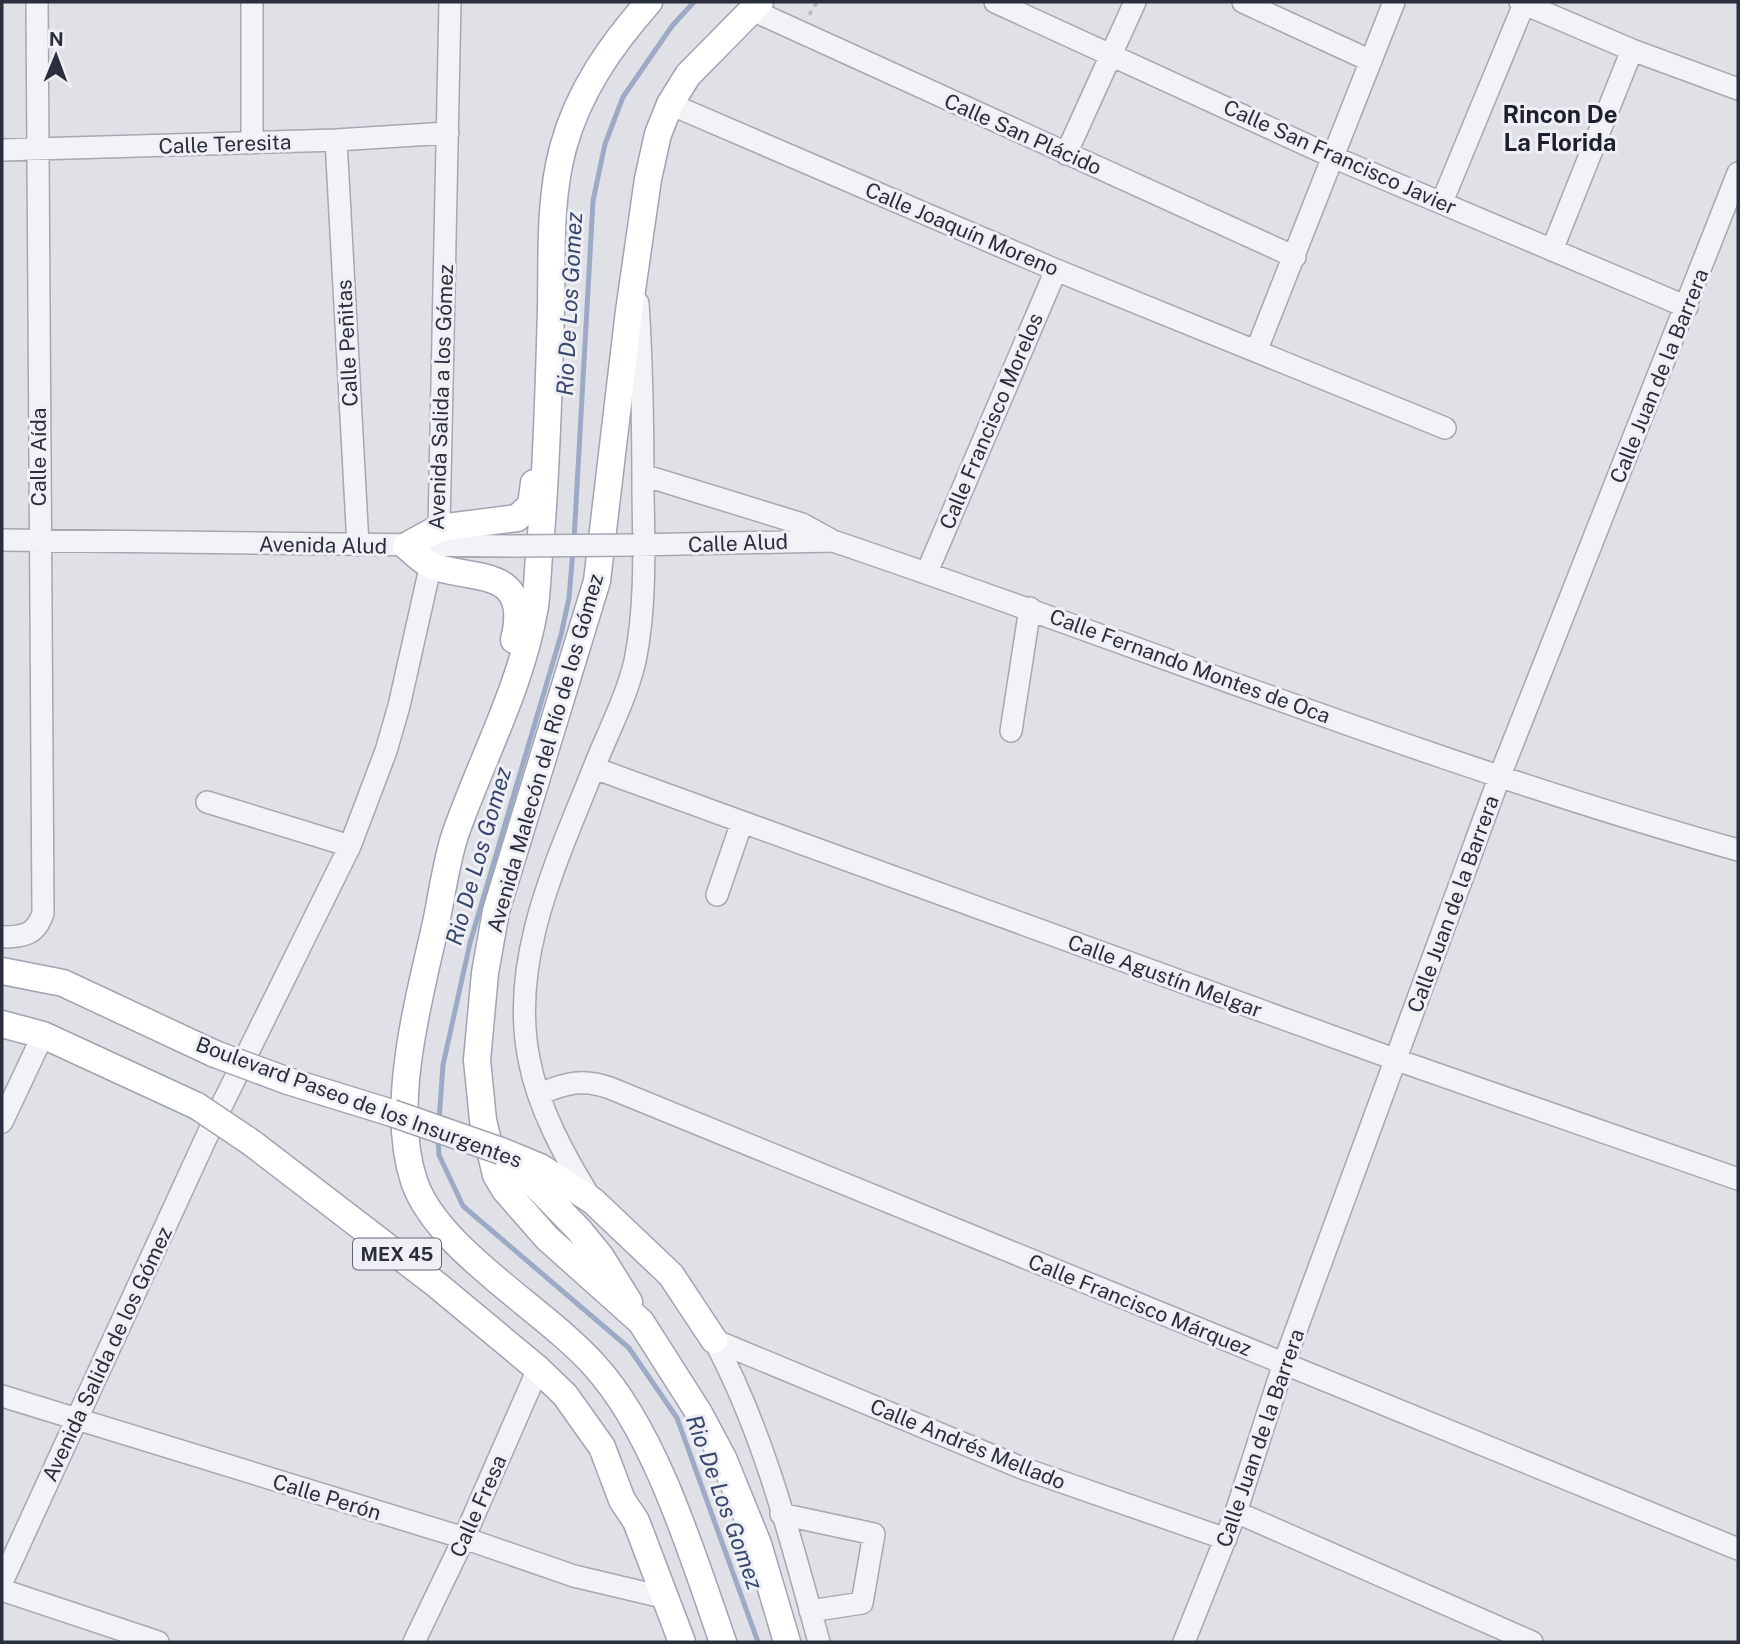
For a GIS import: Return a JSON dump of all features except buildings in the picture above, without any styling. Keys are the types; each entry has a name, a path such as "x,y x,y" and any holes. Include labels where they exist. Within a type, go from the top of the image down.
{"main road":[{"path":"454,838 486,759 523,654 535,606 548,430 556,181 572,121 607,54 649,2"},
{"name":"Avenida Malecón del Río de los Gómez","path":"756,6 688,75 670,104 658,134 648,179 597,581 496,911 485,972 477,1060 488,1149 496,1175 505,1190 547,1237 641,1322 699,1413 723,1458 758,1544 787,1642"},
{"path":"405,546 435,546 517,518 531,505 538,321 552,277"},
{"path":"405,546 435,546 491,578 508,591 515,602 518,616 515,638 469,766 409,1063 406,1150 415,1184 436,1219 464,1249 595,1366 611,1387 651,1458 681,1528 723,1642"},
{"name":"Boulevard Paseo de los Insurgentes","path":"2,971 63,983 215,1054 503,1152 540,1167 593,1201"},
{"name":"MEX 45","path":"2,1024 43,1035 253,1143 437,1285 538,1369 565,1395 602,1447 622,1500"},
{"path":"503,1152 553,1202 601,1257 641,1322"},
{"name":"Avenida Malecón del Río de los Gómez","path":"593,1201 671,1275 714,1340"},
{"path":"622,1500 635,1521 682,1642"}],"street":[{"name":"Calle Aída","path":"2,937 30,934 39,925 43,913 38,540 37,2"},
{"path":"252,2 252,143"},
{"name":"Avenida Salida a los Gómez","path":"204,1116 350,846 382,763 399,706 435,546 449,133 450,2"},
{"name":"Calle San Francisco Javier","path":"995,2 1333,157 1687,307"},
{"path":"1066,154 1135,2"},
{"path":"1243,2 1371,61"},
{"path":"1257,349 1394,2"},
{"path":"1443,202 1522,3 1632,50 1738,89"},
{"name":"Calle San Plácido","path":"756,6 1066,154 1295,257"},
{"path":"1552,250 1632,50"},
{"name":"Calle Joaquín Moreno","path":"670,104 1056,270 1257,349 1445,428"},
{"name":"Calle Teresita","path":"2,150 336,140 449,133"},
{"name":"Calle Peñitas","path":"336,140 358,545"},
{"name":"Calle Juan de la Barrera","path":"1184,1642 1236,1513 1284,1363 1499,778 1738,173"},
{"name":"Calle Francisco Morelos","path":"927,572 1056,270"},
{"name":"Avenida Malecón del Río de los Gómez","path":"593,1201 563,1151 540,1094 528,1058 524,1018 532,938 594,768 627,692 634,664 645,398 636,273"},
{"name":"Calle Fernando Montes de Oca","path":"643,475 802,524 833,541 1030,608 1499,778 1738,850"},
{"name":"Avenida Alud","path":"2,540 405,546"},
{"name":"Calle Alud","path":"639,546 833,541"},
{"path":"435,546 639,546"},
{"path":"1011,731 1030,608"},
{"name":"Calle Agustín Melgar","path":"594,768 1397,1060 1738,1179"},
{"path":"207,802 350,846"},
{"path":"717,895 742,822"},
{"path":"2,1122 43,1035"},
{"name":"Calle Francisco Márquez","path":"540,1094 569,1083 597,1083 1738,1549"},
{"name":"Avenida Salida de los Gómez","path":"2,1582 78,1421 204,1116"},
{"name":"Avenida Malecón del Río de los Gómez","path":"714,1340 738,1385 781,1514 819,1642"},
{"name":"Calle Andrés Mellado","path":"714,1340 1022,1468 1226,1539"},
{"name":"Calle Fresa","path":"414,1642 464,1538 538,1369"},
{"name":"Calle Perón","path":"2,1396 464,1538 574,1576 653,1595"},
{"name":"MEX 45","path":"622,1500 670,1642"},
{"path":"1236,1513 1495,1635 1532,1642"},
{"path":"781,1514 874,1534 862,1603 810,1611"},
{"path":"2,1590 158,1642"}],"waterway":[{"name":"Rio De Los Gomez","path":"574,540 593,201 605,144 623,97 672,26 694,2"},
{"name":"Rio De Los Gomez","path":"439,1121 443,1065 470,943 561,635 569,598 573,550"},
{"name":"Rio De Los Gomez","path":"438,1138 439,1155 463,1206 629,1348 677,1418 758,1642"}],"district":[{"name":"Rincon De La Florida","path":"1560,128"}]}
